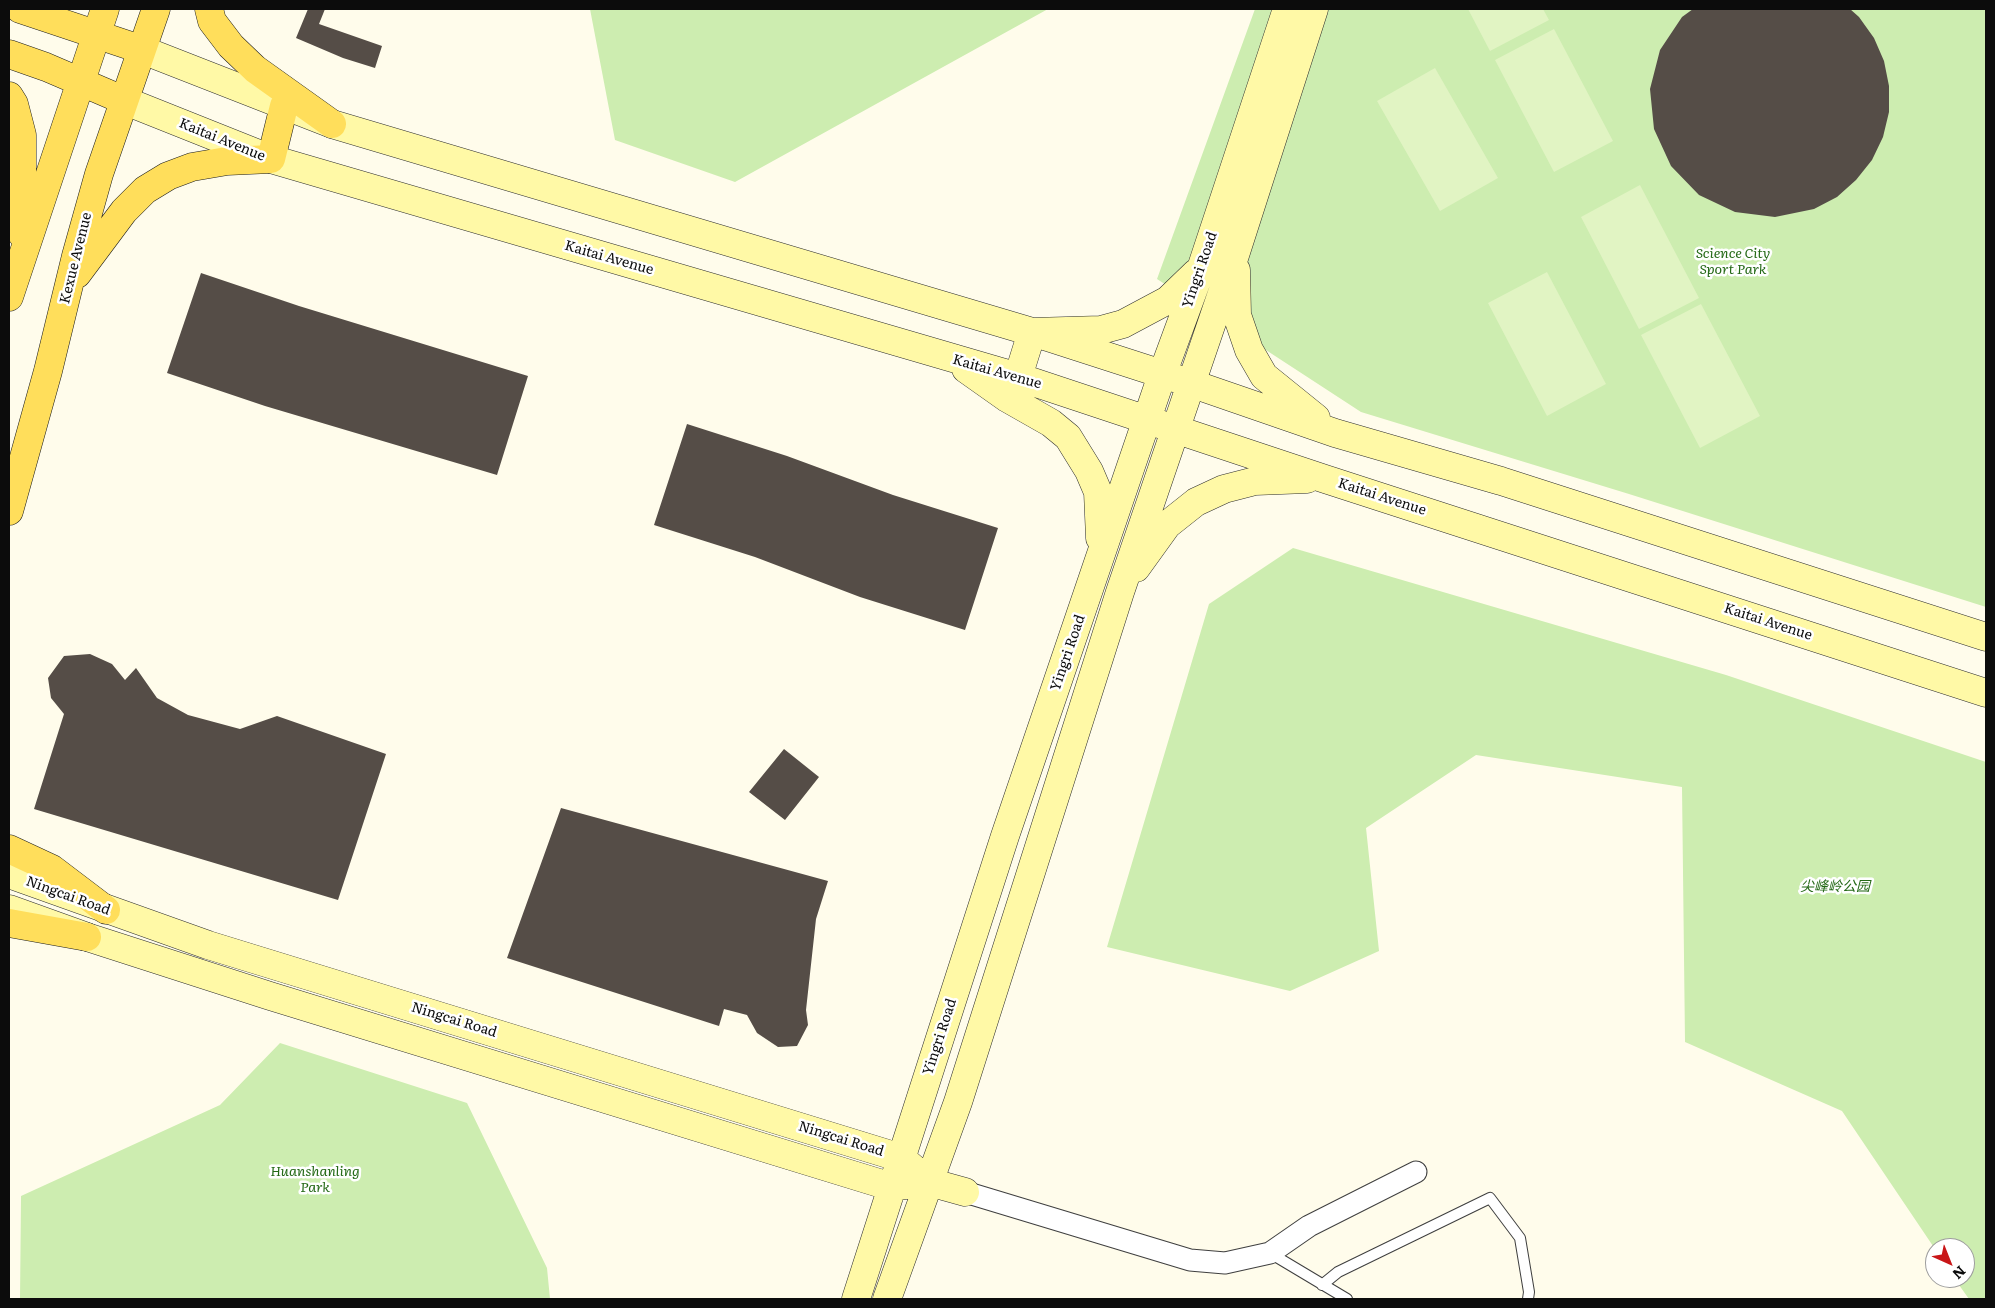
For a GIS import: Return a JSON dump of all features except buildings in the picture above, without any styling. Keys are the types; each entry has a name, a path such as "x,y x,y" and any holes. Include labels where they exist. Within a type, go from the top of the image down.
{"main road":[{"path":"20,9 140,49"},
{"path":"9,297 106,9"},
{"name":"Kexue Avenue","path":"9,511 48,371 99,174 140,49 156,9"},
{"path":"209,9 212,21 231,46 255,69 332,124"},
{"name":"Kaitai Avenue","path":"9,54 46,67 123,100"},
{"path":"9,96 14,104 22,135 22,256"},
{"path":"69,286 124,211 145,190 168,176 192,167 227,161 271,159 284,106"},
{"path":"9,849 52,869 106,910"},
{"path":"9,923 87,937"}],"street":[{"name":"Yingri Road","path":"856,1299 990,882 1162,374 1201,269 1287,9"},
{"name":"Yingri Road","path":"887,1299 961,1093 1120,592 1235,255 1314,9"},
{"path":"140,49 332,124 1032,332 1190,383 1335,433 1520,488 1986,637"},
{"name":"Kaitai Avenue","path":"123,100 271,159 1018,377 1325,479 1986,693"},
{"path":"1235,255 1237,315 1248,350 1264,376 1335,433"},
{"path":"1032,332 1101,330 1123,324 1168,300 1201,269"},
{"path":"1018,377 1032,332"},
{"path":"950,358 1006,398 1051,423 1068,437 1089,470 1098,492 1101,533 1097,569"},
{"path":"1120,592 1167,525 1196,502 1224,489 1255,480 1325,479"},
{"name":"Ningcai Road","path":"9,874 208,945 901,1158"},
{"path":"9,909 87,937 582,1093 892,1187 929,1182 1190,1260 1225,1263 1270,1253 1309,1226 1416,1172"},
{"path":"901,1158 929,1182"}],"lane":[{"path":"1322,1285 1338,1272 1490,1198 1520,1238 1529,1292 1528,1299"},
{"path":"1270,1253 1347,1299"}],"green space":[{"path":"590,9 1048,9 735,182 615,140"},
{"name":"Science City Sport Park","path":"1255,9 1986,9 1986,607 1629,494 1361,412 1157,279"},
{"path":"1468,9 1543,9 1549,20 1490,51"},
{"path":"1554,29 1613,141 1554,172 1495,60"},
{"path":"1435,68 1498,178 1440,211 1377,101"},
{"path":"1640,185 1699,298 1639,329 1581,217"},
{"path":"1547,272 1606,384 1547,416 1488,303"},
{"path":"1701,304 1760,416 1700,448 1641,335"},
{"name":"尖峰岭公园","path":"1293,548 1726,675 1986,762 1986,1299 1969,1299 1961,1288 1975,1288 1975,1238 1928,1238 1842,1111 1685,1042 1682,787 1476,755 1366,828 1379,951 1290,991 1107,947 1209,604"},
{"name":"Huanshanling Park","path":"280,1043 467,1103 547,1268 550,1299 20,1299 21,1196 220,1105"}]}
